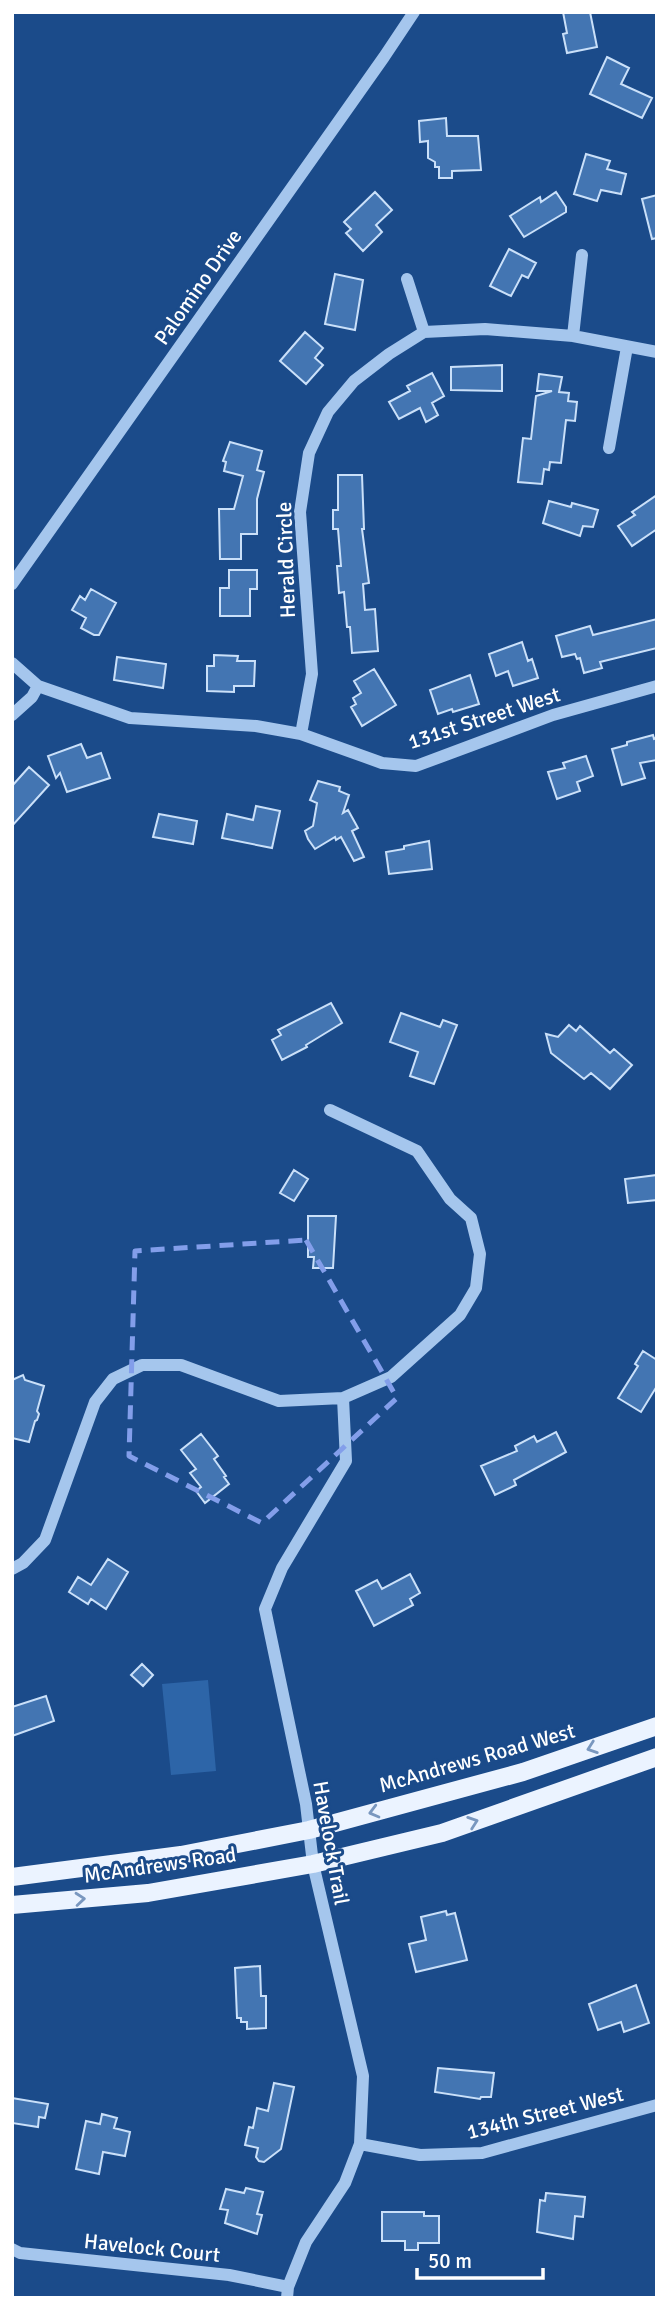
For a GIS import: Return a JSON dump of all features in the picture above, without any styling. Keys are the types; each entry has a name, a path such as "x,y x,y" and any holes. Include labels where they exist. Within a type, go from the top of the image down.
{"main road":[{"name":"McAndrews Road West","path":"309,1830 523,1772 657,1726"},
{"path":"313,1864 442,1833 657,1757"},
{"name":"McAndrews Road","path":"12,1877 181,1856 309,1830"},
{"name":"McAndrews Road","path":"12,1905 148,1893 313,1864"}],"street":[{"name":"Palomino Drive","path":"12,583 414,12"},
{"path":"573,336 582,255"},
{"path":"407,279 424,332"},
{"name":"Herald Circle","path":"301,734 312,674 300,512 309,453 328,412 354,381 424,332 485,329 573,336 657,352"},
{"path":"609,448 627,347"},
{"name":"131st Street West","path":"12,663 38,686 130,718 256,726 301,734 382,763 416,766 553,715 657,686"},
{"path":"12,715 32,697 38,686"},
{"path":"12,1569 23,1563 45,1540 95,1402 113,1379 142,1365 181,1365 279,1401 343,1398 391,1377 460,1315 476,1288 480,1254 471,1218 450,1199 416,1151 330,1110"},
{"name":"Havelock Trail","path":"287,2292 306,2242 345,2183 360,2144 363,2076 313,1864 309,1830 265,1609 282,1569 346,1461 343,1398"},
{"name":"134th Street West","path":"360,2144 420,2155 482,2153 657,2105"},
{"name":"Havelock Court","path":"12,2249 20,2253 229,2276 287,2292"}],"highlighted area":[{"path":"306,1240 397,1398 262,1523 129,1456 135,1251"}],"shaded area":[{"path":"208,1680 216,1771 171,1775 162,1684"}],"building":[{"path":"563,12 590,12 597,47 567,53 563,34 567,33"},
{"path":"607,57 629,68 621,84 652,98 642,118 590,94"},
{"path":"446,118 447,136 478,136 481,170 452,171 452,178 439,178 439,167 435,167 435,162 428,158 428,141 420,142 419,121"},
{"path":"586,154 610,161 607,169 626,174 621,194 601,190 597,201 574,194"},
{"path":"375,192 392,210 376,225 382,232 363,251 346,233 351,229 344,222"},
{"path":"556,192 566,207 566,212 524,237 510,216 540,197 541,202"},
{"path":"657,195 657,238 652,239 642,199"},
{"path":"509,249 536,263 528,278 522,275 511,296 490,286"},
{"path":"335,274 363,280 355,330 325,324"},
{"path":"305,332 323,348 315,358 323,365 306,384 280,361"},
{"path":"502,365 502,391 451,390 451,367"},
{"path":"432,373 444,396 432,403 438,415 426,422 420,408 399,419 389,402 410,391 407,386"},
{"path":"539,374 562,377 559,392 569,393 568,401 577,402 575,421 566,420 561,463 550,462 549,470 544,469 542,484 518,482 523,438 531,439 536,396 552,391 537,391"},
{"path":"230,442 262,451 257,470 264,472 257,499 257,534 241,534 241,559 220,559 219,509 234,509 243,476 224,471 226,462 223,461"},
{"path":"338,475 362,475 362,529 369,583 363,584 365,610 375,609 378,651 352,653 344,592 339,593 337,566 341,566 338,529 333,529 333,510 338,510"},
{"path":"657,495 657,529 632,546 618,526 635,515 632,512"},
{"path":"549,501 571,507 572,503 598,510 593,527 583,526 580,536 543,523"},
{"path":"229,570 257,570 257,589 250,589 250,616 220,616 220,588 229,588"},
{"path":"91,589 116,603 99,635 81,628 86,618 72,610 80,596 85,600"},
{"path":"657,619 657,648 600,662 602,668 584,673 580,658 577,659 575,654 562,657 556,636 590,626 593,635"},
{"path":"522,642 528,661 532,659 538,678 513,686 508,671 496,676 489,654"},
{"path":"214,655 238,656 237,661 255,661 254,686 234,686 234,692 207,691 207,666 214,666"},
{"path":"117,657 166,664 163,688 114,680"},
{"path":"374,669 396,705 362,726 351,707 356,704 353,698 361,693 354,681"},
{"path":"470,675 479,704 438,714 430,690"},
{"path":"653,735 654,739 657,738 657,760 640,763 645,778 622,785 612,749"},
{"path":"81,744 87,758 101,753 110,778 67,792 60,773 56,778 48,756"},
{"path":"586,756 593,776 577,782 580,791 557,799 548,772 565,768 563,763"},
{"path":"29,767 49,785 12,826 12,786"},
{"path":"318,781 340,787 339,791 349,795 343,813 348,810 358,828 352,831 364,857 354,861 341,837 336,840 335,837 315,849 308,839 305,831 313,826 317,803 310,800"},
{"path":"256,806 280,811 272,848 222,838 227,814 253,820"},
{"path":"159,814 197,821 193,844 153,837"},
{"path":"429,841 432,869 389,874 386,852"},
{"path":"331,1003 342,1023 282,1060 272,1040 281,1035 278,1030"},
{"path":"401,1013 440,1027 443,1020 457,1025 434,1084 410,1076 418,1052 390,1042"},
{"path":"569,1025 576,1031 580,1026 610,1053 614,1049 632,1065 610,1089 591,1073 584,1079 551,1053 546,1034 558,1037"},
{"path":"294,1170 308,1179 294,1201 280,1193"},
{"path":"657,1175 657,1200 628,1203 625,1179"},
{"path":"308,1216 336,1216 333,1268 313,1268 314,1257 308,1257"},
{"path":"643,1351 657,1360 657,1386 641,1412 618,1398 638,1366 635,1364"},
{"path":"23,1375 25,1380 44,1386 37,1411 39,1414 29,1442 12,1438 12,1380"},
{"path":"556,1432 566,1452 514,1480 516,1485 495,1495 481,1466 517,1451 515,1446 534,1436 537,1442"},
{"path":"201,1434 218,1456 214,1459 229,1484 205,1503 196,1491 201,1487 190,1473 196,1469 181,1450"},
{"path":"108,1559 128,1572 106,1609 91,1599 88,1604 69,1592 78,1577 91,1585"},
{"path":"410,1574 420,1593 410,1599 413,1605 374,1626 356,1591 377,1580 382,1589"},
{"path":"142,1664 153,1675 143,1686 131,1675"},
{"path":"46,1696 54,1721 12,1736 12,1707"},
{"path":"446,1911 447,1915 455,1913 467,1960 416,1972 409,1944 426,1940 421,1917"},
{"path":"260,1966 261,1996 266,1996 266,2028 247,2029 247,2022 241,2022 241,2018 237,2018 235,1968"},
{"path":"636,1985 649,2023 624,2032 621,2022 598,2030 589,2004"},
{"path":"438,2068 494,2073 491,2097 480,2099 435,2092"},
{"path":"274,2083 294,2087 281,2149 264,2162 256,2157 258,2148 245,2145 249,2127 253,2128 257,2108 268,2111"},
{"path":"12,2098 48,2104 45,2118 39,2117 38,2127 12,2123"},
{"path":"102,2114 117,2118 114,2128 130,2132 125,2156 103,2152 99,2174 76,2169 86,2121 100,2124"},
{"path":"246,2188 263,2192 257,2214 262,2215 257,2234 225,2223 228,2210 220,2209 226,2189 244,2193"},
{"path":"546,2193 585,2197 583,2217 575,2216 573,2239 537,2232 540,2200 545,2201"},
{"path":"382,2212 424,2212 424,2216 439,2216 439,2243 418,2243 418,2250 405,2250 405,2241 382,2241"}]}
